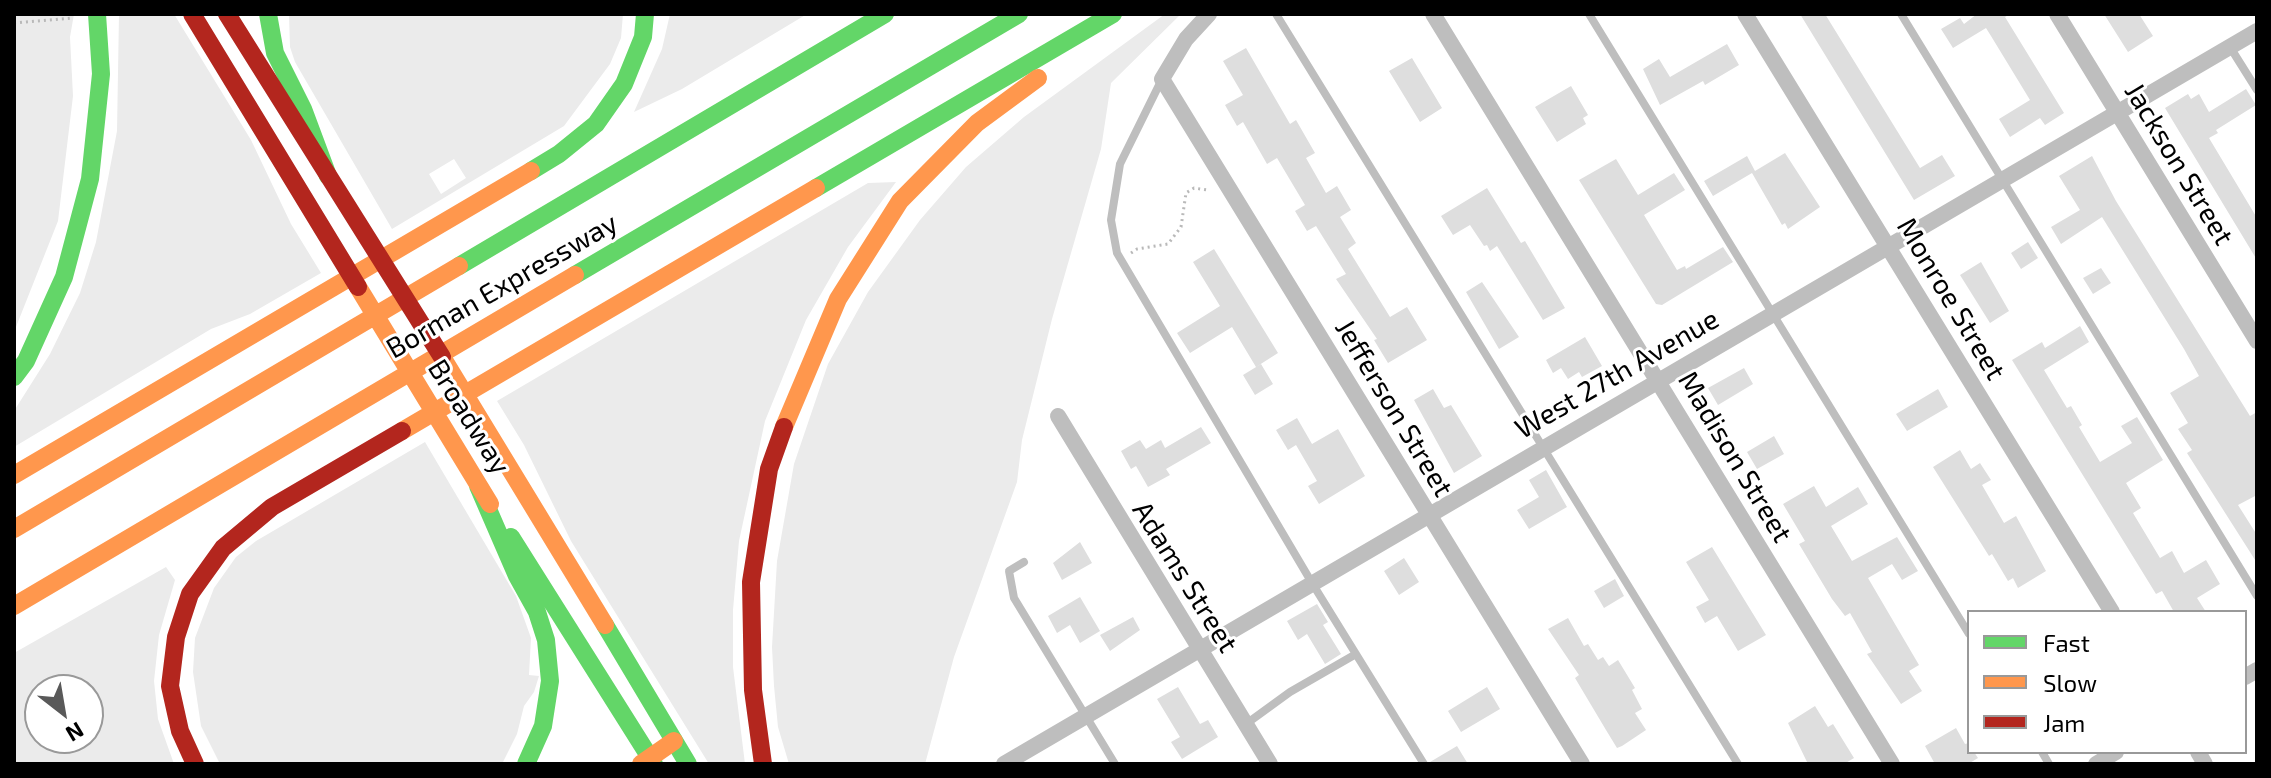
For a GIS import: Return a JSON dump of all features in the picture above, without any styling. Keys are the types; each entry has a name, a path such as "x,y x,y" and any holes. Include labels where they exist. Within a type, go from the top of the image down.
{"main road":[{"name":"Broadway","path":"192,14 648,762"},
{"name":"Broadway","path":"227,14 491,434 688,764"},
{"path":"268,14 275,53 303,109 328,176"},
{"path":"14,475 559,154 596,124 624,84 643,37 645,14"},
{"name":"Borman Expressway","path":"14,529 885,14"},
{"name":"Borman Expressway","path":"14,606 1019,14"},
{"path":"195,764 180,731 170,686 176,637 190,594 223,548 272,507 1113,14"},
{"path":"763,764 753,690 753,568 769,469 799,384 838,299 900,201 977,123 1124,14"},
{"path":"14,377 26,361 64,277 90,179 101,74 97,15"},
{"path":"478,486 517,576 537,612 546,640 550,681 543,726 526,764"},
{"path":"648,762 674,741"}],"street":[{"path":"1162,79 1186,39 1209,14"},
{"name":"Madison Street","path":"1433,14 1892,764"},
{"name":"Monroe Street","path":"1745,14 2111,610"},
{"name":"Jackson Street","path":"2057,14 2257,341"},
{"name":"West 27th Avenue","path":"1004,764 2257,31"},
{"name":"Jefferson Street","path":"1162,79 1582,764"},
{"name":"Adams Street","path":"1058,416 1270,764"}],"lane":[{"path":"1276,14 1738,764"},
{"path":"1589,14 1967,631"},
{"path":"1901,14 2257,596"},
{"path":"2230,46 2257,90"},
{"path":"1162,79 1140,119 1114,184 1111,220 1117,253 1312,583 1424,764"},
{"path":"1024,562 1009,571 1014,598 1115,764"},
{"path":"1246,724 1290,692 1356,654"}],"path":[{"path":"14,23 97,15"},
{"path":"1125,269 1131,265 1129,258 1137,249 1160,247 1173,241 1181,227 1189,190 1207,190"}],"shaded area":[{"path":"14,14 74,14 70,37 73,96 58,221 14,332"},
{"path":"119,14 174,14 251,140 291,224 321,273 250,314 211,329 14,447 14,411 50,354 80,293 96,242 117,131"},
{"path":"289,14 623,14 621,38 610,64 564,126 392,229 295,62 290,47","holes":["454,159 466,178 441,194 429,174"]},
{"path":"670,14 807,14 682,89 634,112 662,49"},
{"path":"1165,14 1181,14 1111,83 1101,149 1052,319 1022,440 1017,482 954,657 925,764 789,764 778,727 774,686 772,647 777,561 794,464 828,364 868,292 920,220 966,167 1024,117"},
{"path":"896,182 848,247 806,320 765,421 739,541 733,610 733,667 745,764 709,764 571,541 524,445 497,401 868,183"},
{"path":"425,442 516,596 531,638 529,675 539,676 502,764 220,764 201,726 193,672 195,638 214,588 236,557 256,541"},
{"path":"166,567 175,580 159,635 154,681 158,719 174,764 14,764 14,653"}],"building":[{"path":"1800,14 1825,14 1920,168 1942,155 1955,176 1914,200"},
{"path":"1977,14 2010,14 2005,17 2064,113 2045,125 2040,118 2010,137 1999,119 2030,100 1986,28 1953,48 1941,29 1960,18 1964,24"},
{"path":"2104,14 2139,14 2153,36 2128,52"},
{"path":"1727,44 1739,65 1705,85 1703,81 1660,105 1643,69 1659,59 1670,77"},
{"path":"1246,48 1290,124 1296,120 1315,153 1306,158 1326,193 1337,186 1351,210 1340,217 1356,243 1348,249 1390,317 1407,307 1427,340 1388,363 1374,340 1377,339 1336,279 1346,274 1316,226 1307,231 1295,211 1305,205 1277,158 1267,164 1243,122 1237,126 1225,105 1243,95 1223,61"},
{"path":"1412,58 1442,108 1420,122 1389,71"},
{"path":"1571,86 1588,115 1583,118 1586,124 1557,142 1535,107"},
{"path":"2246,89 2256,105 2216,130 2218,133 2209,138 2257,218 2257,260 2165,108 2188,94 2191,99 2199,94 2209,112"},
{"path":"1785,153 1820,207 1788,229 1785,223 1782,225 1752,173 1713,196 1704,181 1747,156 1755,171"},
{"path":"2092,156 2116,201 2250,416 2257,412 2257,495 2238,505 2257,535 2257,563 2187,453 2192,450 2178,429 2188,423 2170,393 2199,376 2184,349 2102,217 2061,244 2051,227 2080,210 2059,176"},
{"path":"1616,159 1638,195 1674,173 1685,190 1644,215 1677,270 1685,266 1686,269 1723,247 1733,262 1662,305 1656,304 1579,180"},
{"path":"1487,188 1521,243 1525,241 1565,308 1543,320 1497,246 1490,251 1470,225 1453,235 1441,216"},
{"path":"2028,242 2038,258 2021,269 2011,253"},
{"path":"1214,249 1278,353 1256,367 1232,327 1190,353 1177,333 1220,306 1193,262"},
{"path":"1981,262 2009,311 1990,323 1960,275"},
{"path":"2101,268 2111,283 2093,294 2083,278"},
{"path":"1482,282 1519,337 1499,349 1466,292"},
{"path":"2080,326 2089,342 2044,370 2067,408 2071,406 2082,425 2079,427 2100,462 2132,443 2121,426 2137,417 2163,460 2126,483 2141,508 2133,513 2160,558 2172,551 2184,573 2206,560 2220,584 2197,598 2205,610 2173,610 2162,591 2156,594 2012,360 2042,342 2045,348"},
{"path":"1585,337 1602,366 1582,377 1579,372 1568,379 1561,368 1553,373 1546,360"},
{"path":"1261,364 1273,384 1255,395 1243,375"},
{"path":"1744,368 1753,384 1718,405 1708,388"},
{"path":"1433,389 1444,408 1451,405 1482,456 1454,473 1414,400"},
{"path":"1938,389 1948,407 1907,431 1896,414"},
{"path":"1297,418 1312,444 1338,429 1365,476 1319,504 1308,486 1317,481 1296,445 1288,450 1276,430"},
{"path":"1201,427 1211,443 1166,469 1170,475 1148,487 1136,466 1131,469 1121,451 1140,440 1146,449 1161,440 1165,448"},
{"path":"1774,436 1784,454 1757,469 1747,452"},
{"path":"1960,450 1971,469 1980,463 1991,480 1982,485 2004,523 2016,516 2046,571 2018,588 2013,578 2008,581 1992,554 1989,556 1933,467"},
{"path":"1546,470 1567,507 1529,529 1517,510 1539,497 1529,480"},
{"path":"1814,486 1826,507 1858,487 1868,504 1831,526 1852,561 1897,537 1918,571 1902,580 1892,564 1868,578 1919,665 1909,671 1922,691 1901,704 1867,654 1872,652 1850,613 1845,616 1832,599 1799,544 1805,541 1783,504"},
{"path":"1080,542 1092,563 1062,580 1053,563"},
{"path":"1712,547 1766,635 1738,651 1717,616 1705,623 1696,607 1709,600 1686,562"},
{"path":"1404,558 1419,582 1399,595 1384,571"},
{"path":"1615,579 1624,596 1604,608 1594,591"},
{"path":"1080,597 1100,631 1080,643 1070,625 1057,633 1048,616"},
{"path":"1317,604 1328,622 1323,625 1341,654 1325,664 1307,634 1298,640 1287,621"},
{"path":"1133,617 1140,630 1110,651 1100,635"},
{"path":"1568,618 1584,646 1588,644 1598,660 1603,657 1609,666 1618,660 1635,688 1632,690 1642,709 1635,713 1646,730 1617,748 1575,678 1579,675 1548,629"},
{"path":"1178,687 1200,724 1208,720 1218,737 1182,759 1171,742 1180,737 1157,699"},
{"path":"1487,687 1500,709 1461,732 1448,711"},
{"path":"1815,706 1828,727 1833,724 1854,758 1844,764 1808,764 1788,723"},
{"path":"1956,728 1967,744 1967,754 1975,754 1978,758 1968,764 1935,764 1925,746"},
{"path":"1457,746 1468,764 1431,764 1430,762"}],"traffic: fast":[{"path":"14,377 26,361 64,277 90,179 101,74 97,14"},
{"path":"268,14 275,53 303,109 328,176"},
{"path":"531,171 559,154 596,124 624,84 643,37 645,14"},
{"path":"459,266 885,14"},
{"path":"575,275 1019,14"},
{"path":"816,188 1113,14"},
{"path":"478,486 517,576 537,612 546,640 550,681 543,726 526,764"},
{"path":"511,537 654,764"},
{"path":"605,625 688,764"}],"traffic: slow":[{"path":"784,427 838,299 900,201 977,123 1038,78"},
{"path":"14,475 531,171"},
{"path":"402,431 816,188"},
{"path":"14,529 459,266"},
{"path":"14,606 575,275"},
{"path":"358,287 490,504"},
{"path":"442,357 605,625"},
{"path":"641,764 674,741"}],"traffic: jam":[{"path":"192,14 358,287"},
{"path":"227,14 442,357"},
{"path":"763,764 753,690 751,582 769,469 784,427"},
{"path":"195,764 180,731 170,686 176,637 190,594 223,548 272,507 402,431"}]}
